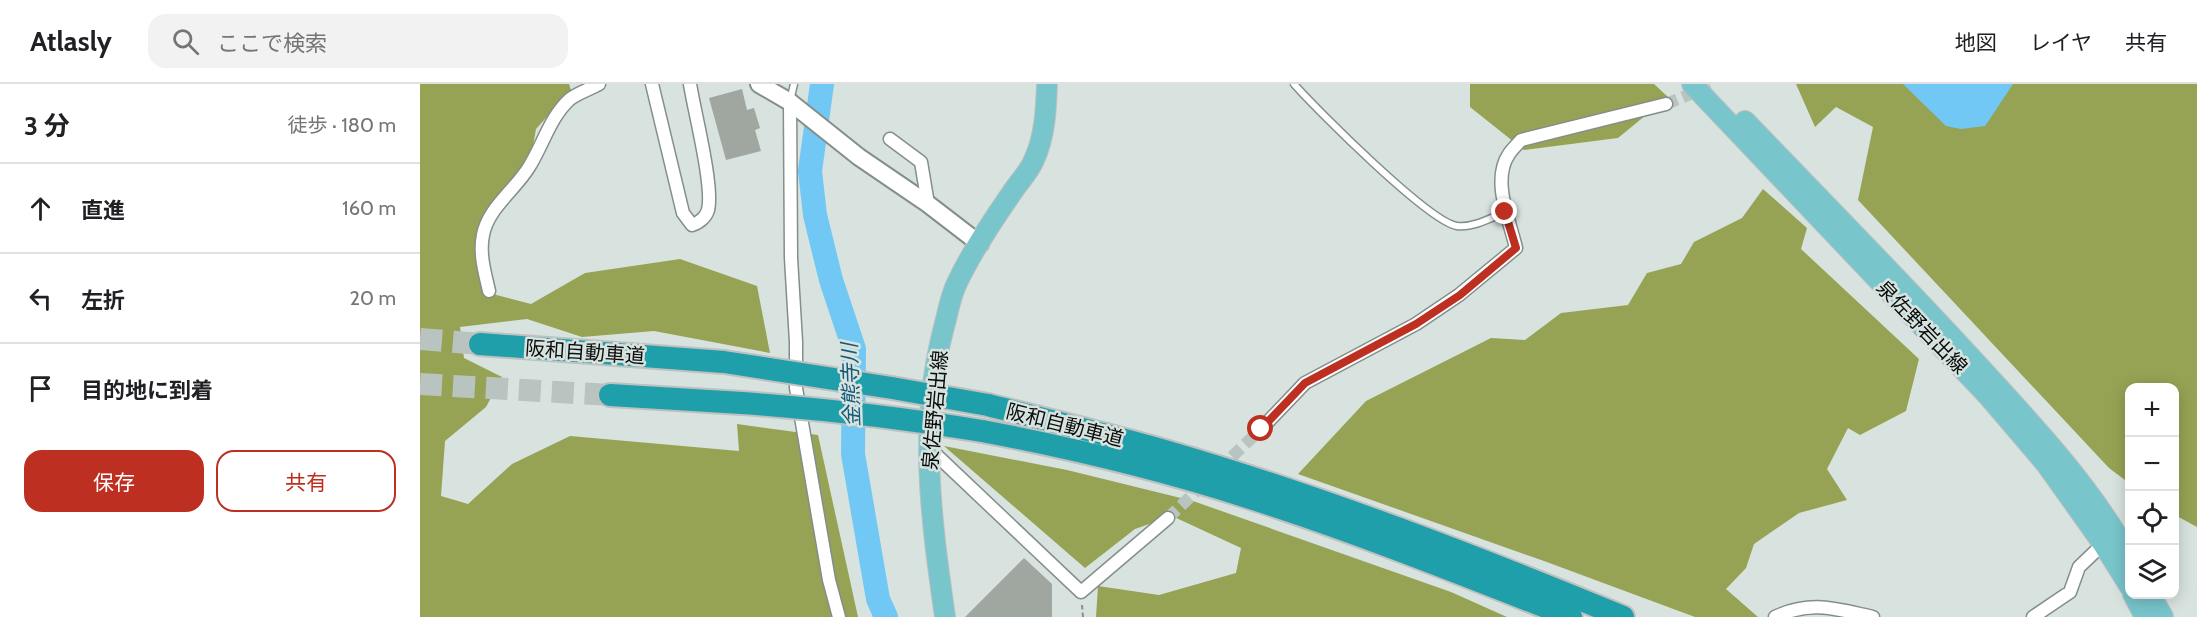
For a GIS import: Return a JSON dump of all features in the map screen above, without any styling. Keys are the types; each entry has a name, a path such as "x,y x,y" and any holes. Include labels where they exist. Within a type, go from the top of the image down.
{"highway":[{"name":"阪和自動車道","path":"480,344 724,362 988,405 1164,451 1249,477 1428,540 1623,617"},
{"name":"阪和自動車道","path":"610,395 850,412 982,431 1117,460 1246,497 1332,526 1571,617"},
{"path":"1521,597 1556,617"},
{"path":"1595,605 1630,617"}],"main road":[{"name":"泉佐野岩出線","path":"945,617 931,514 928,447 936,360 956,284 1034,162 1041,141 1047,84"},
{"name":"泉佐野岩出線","path":"1692,84 1989,397 2046,464 2103,544 2125,580"},
{"name":"泉佐野岩出線","path":"1711,84 1933,316 2028,420 2078,479 2125,550"},
{"path":"2136,599 2145,617"},
{"path":"2153,599 2163,617"}],"street":[{"path":"489,291 482,261 482,236 488,220 530,166 556,117 571,99 599,84"},
{"path":"652,84 683,213 692,225 700,222 708,210 709,189 690,84"},
{"path":"759,84 793,106 859,157 928,204 980,244"},
{"path":"1261,429 1305,383 1416,324 1460,295 1516,248 1505,212 1502,175 1507,156 1521,140 1666,104"},
{"path":"793,106 791,258 796,388 829,580 839,617"},
{"path":"890,139 921,162 928,204"},
{"path":"928,447 1081,592 1168,518"},
{"path":"2033,617 2070,592 2079,567 2103,544"},
{"path":"1775,617 1785,612 1820,606 1873,617"}],"lane":[{"path":"793,106 794,84"},
{"path":"1294,84 1312,105 1411,197 1445,224 1459,227 1478,223 1505,212"}],"green space":[{"path":"420,84 569,84 571,90 536,129 531,158 476,232 485,292 531,304 585,273 680,259 757,286 770,353 654,331 582,337 527,319 460,327 464,358 502,377 486,407 445,441 441,496 468,504 512,464 570,436 739,451 737,424 818,435 858,617 420,617"},
{"path":"1470,84 1654,84 1668,97 1618,138 1524,150 1470,107"},
{"path":"1796,84 2197,84 2197,527 2179,517 2179,383 2125,383 2125,480 2109,468 1858,200 1873,127 1836,107 1815,127"},
{"path":"1763,189 1807,228 1801,249 1919,359 1906,411 1860,435 1848,428 1827,469 1847,500 1799,513 1754,544 1746,568 1726,589 1758,617 1695,617 1298,474 1366,401 1491,338 1525,340 1561,313 1628,305 1647,273 1681,264 1694,242 1742,218"},
{"path":"944,446 1067,470 1193,501 1451,592 1507,617 1096,617 1098,586 1159,595 1236,573 1241,548 1172,516 1135,529 1085,568"}],"water":[{"path":"1903,84 2013,84 1985,126 1961,129 1946,126"}],"building":[{"path":"742,89 747,110 754,108 760,128 755,130 761,151 726,160 709,98"},
{"path":"1024,558 1052,584 1052,617 965,617"}],"waterway":[{"name":"金熊寺川","path":"822,84 810,171 815,215 831,280 854,349 853,454 878,599 886,617"}],"tunnel":[{"path":"1666,104 1715,84"},
{"path":"420,339 480,344"},
{"path":"420,384 610,395"},
{"path":"1219,469 1261,429"},
{"path":"1168,518 1207,481"}],"route":[{"path":"1261,429 1305,383 1416,324 1460,295 1516,248 1505,212"}]}
